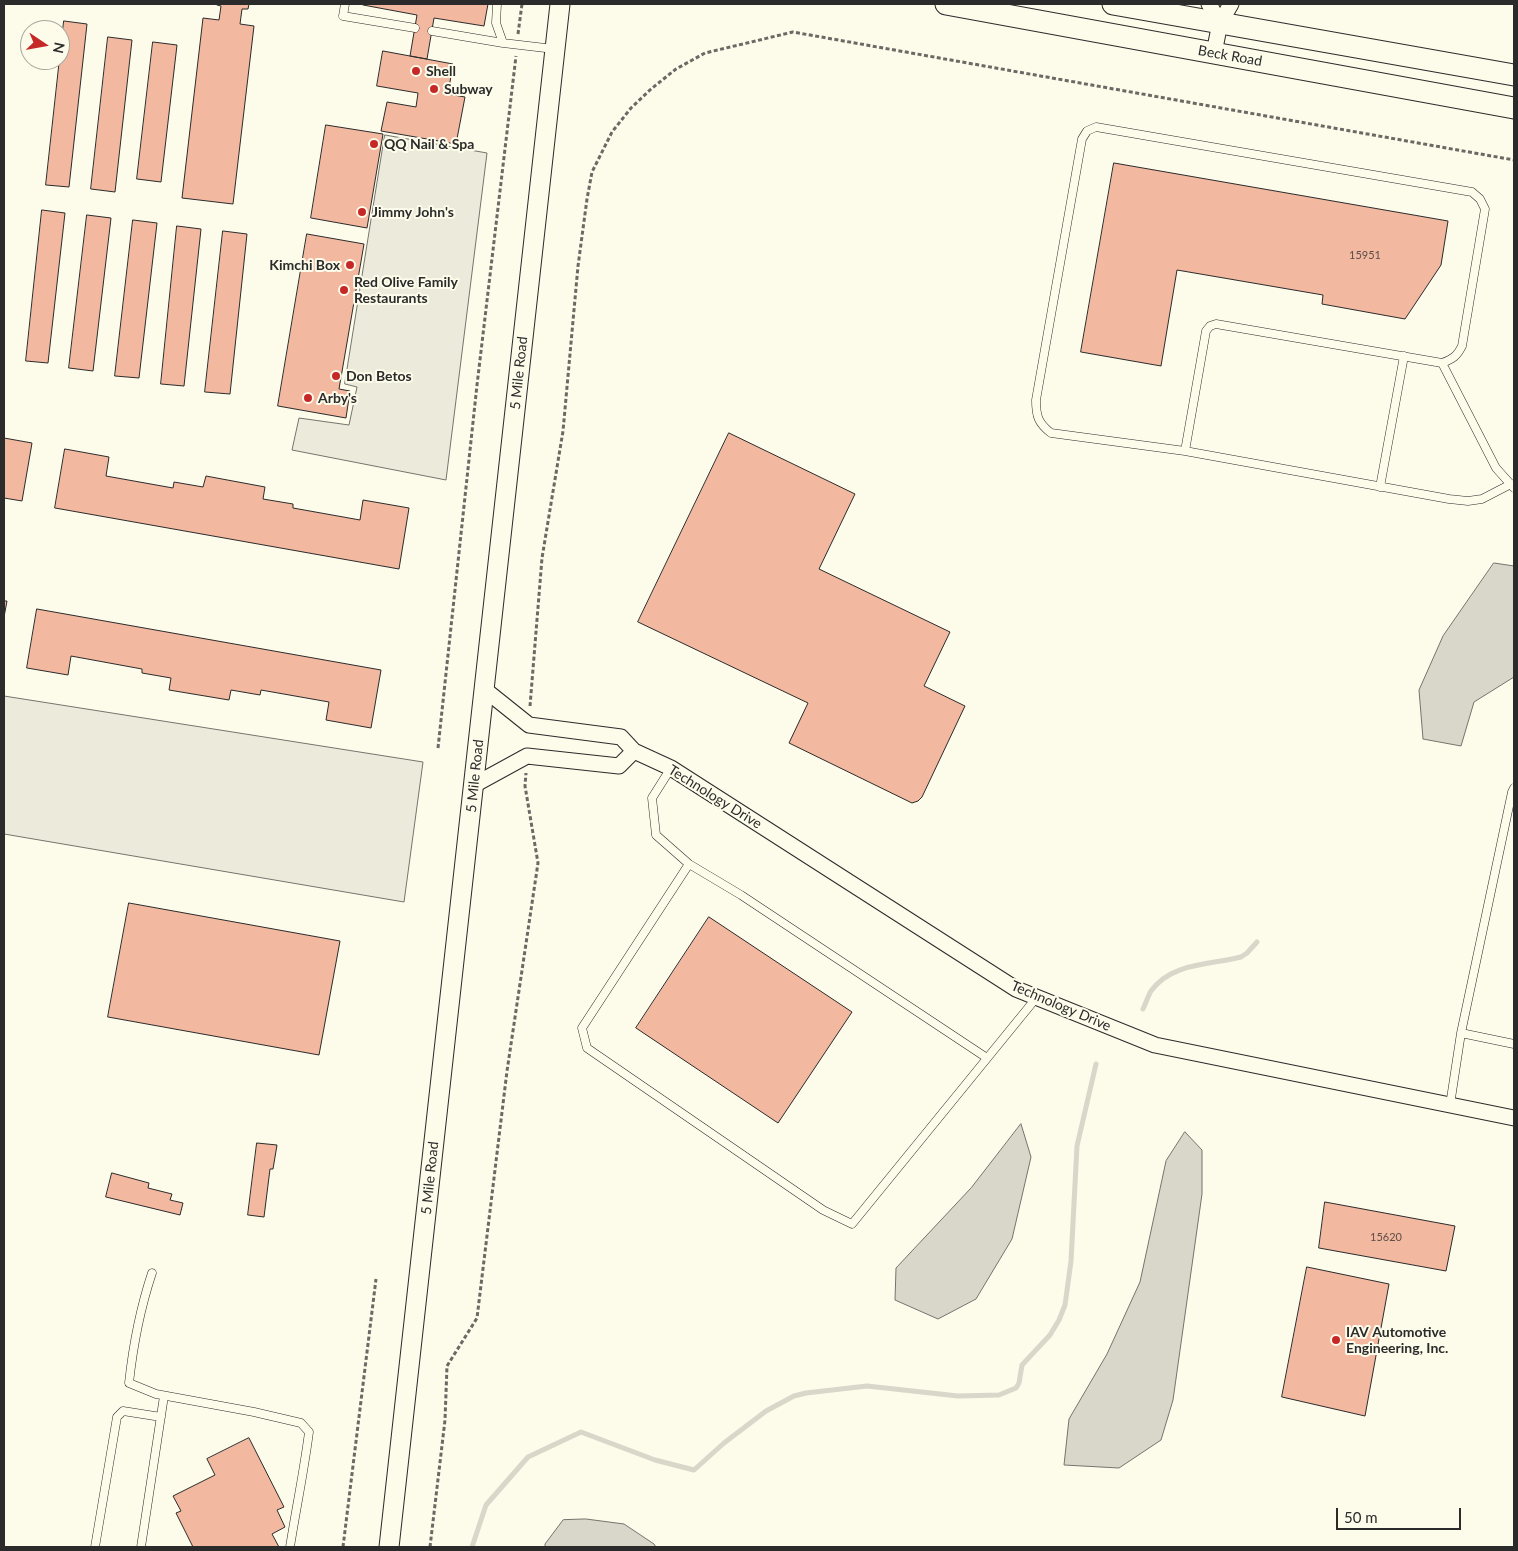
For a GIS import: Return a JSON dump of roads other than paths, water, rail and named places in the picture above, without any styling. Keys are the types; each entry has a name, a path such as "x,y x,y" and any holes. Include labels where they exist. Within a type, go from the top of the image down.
{"main road":[{"name":"Beck Road","path":"946,4 1514,108"},
{"path":"1112,4 1514,75"}],"street":[{"name":"5 Mile Road","path":"389,1547 560,4"},
{"path":"1209,4 1220,23"},
{"path":"1214,53 1220,23 1231,4"},
{"name":"Technology Drive","path":"484,689 529,725 621,736 634,752 671,768 1016,989 1155,1045 1514,1118"},
{"path":"474,785 527,756 619,766 634,752"}],"lane":[{"path":"345,4 343,16 414,28"},
{"path":"497,4 496,23 503,43"},
{"path":"432,31 517,46 554,50"},
{"path":"1185,451 1206,331 1210,326 1216,324 1442,363 1452,359 1458,354 1462,346 1485,209 1480,199 1472,192 1096,127 1087,131 1082,139 1036,400 1036,414 1043,426 1051,433 1185,451 1380,487 1468,501 1482,500 1512,486 1496,468 1442,363"},
{"path":"1380,487 1404,356"},
{"path":"671,768 652,798 656,835 689,864 749,901 987,1058"},
{"path":"1450,1105 1461,1033 1514,788"},
{"path":"689,864 582,1028 587,1048 823,1210 852,1224 1037,997"},
{"path":"1461,1033 1514,1044"},
{"path":"152,1272 142,1303 129,1384 164,1396 301,1422 309,1432 303,1479 290,1547"},
{"path":"141,1547 164,1396"},
{"path":"95,1547 117,1417 123,1411 161,1417"}],"waterway":[{"path":"1143,1009 1151,991 1170,975 1193,966 1241,957 1257,942"},
{"path":"472,1547 486,1505 528,1457 581,1432 655,1460 694,1470 724,1443 766,1411 794,1396 867,1386 958,1396 999,1395 1016,1388 1019,1383 1022,1365 1050,1335 1065,1305 1071,1261 1077,1146 1096,1064"}],"place":[{"name":"Shell","path":"416,71"},
{"name":"Subway","path":"434,89"},
{"name":"QQ Nail & Spa","path":"374,144"},
{"name":"Jimmy John's","path":"362,212"},
{"name":"Kimchi Box","path":"350,265"},
{"name":"Red Olive Family Restaurants","path":"344,290"},
{"name":"Don Betos","path":"336,376"},
{"name":"Arby's","path":"308,398"},
{"name":"IAV Automotive Engineering, Inc.","path":"1336,1340"}]}
